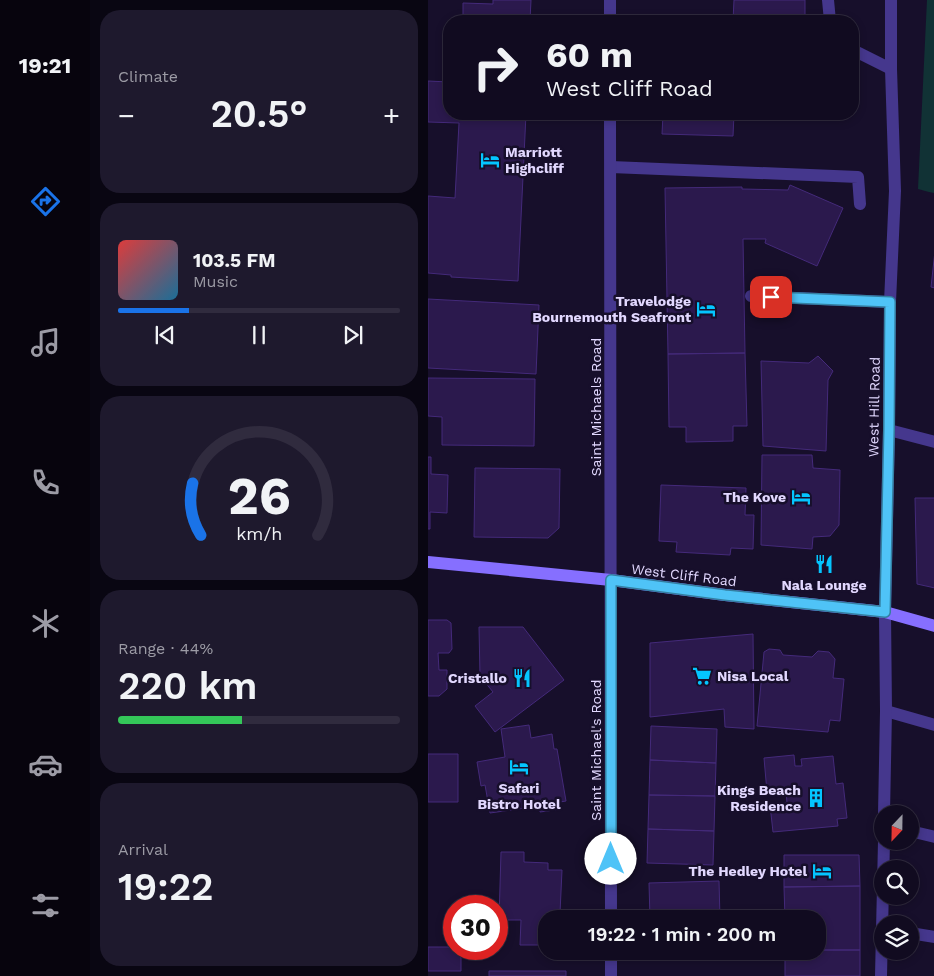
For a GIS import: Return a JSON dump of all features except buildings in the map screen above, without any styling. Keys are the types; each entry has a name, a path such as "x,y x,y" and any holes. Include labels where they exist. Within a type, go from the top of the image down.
{"main road":[{"name":"West Cliff Road","path":"428,562 611,580 725,595 885,612 934,626"}],"street":[{"path":"610,0 610,15"},
{"path":"828,0 829,15"},
{"name":"West Hill Road","path":"884,805 885,612 890,302 894,191 891,0"},
{"path":"859,53 891,69"},
{"name":"Saint Michaels Road","path":"610,120 611,580"},
{"path":"611,167 858,177 860,204"},
{"path":"751,296 890,302"},
{"path":"889,430 934,442"},
{"name":"Saint Michael's Road","path":"611,580 611,910"},
{"path":"886,711 934,724"},
{"path":"919,833 934,837"},
{"path":"882,915 884,850"},
{"path":"919,934 934,937"},
{"path":"611,960 611,976"},
{"path":"881,960 881,976"}],"green space":[{"path":"927,0 935,0 934,193 918,189"}],"place":[{"name":"Marriott Highcliff","path":"490,160"},
{"name":"Travelodge Bournemouth Seafront","path":"706,309"},
{"name":"The Kove","path":"801,497"},
{"name":"Nala Lounge","path":"824,564"},
{"name":"Nisa Local","path":"702,676"},
{"name":"Cristallo","path":"522,678"},
{"name":"Safari Bistro Hotel","path":"519,767"},
{"name":"Kings Beach Residence","path":"816,798"},
{"name":"The Hedley Hotel","path":"822,871"}],"route":[{"path":"611,859 611,580 725,595 885,612 890,302 771,297"}]}
